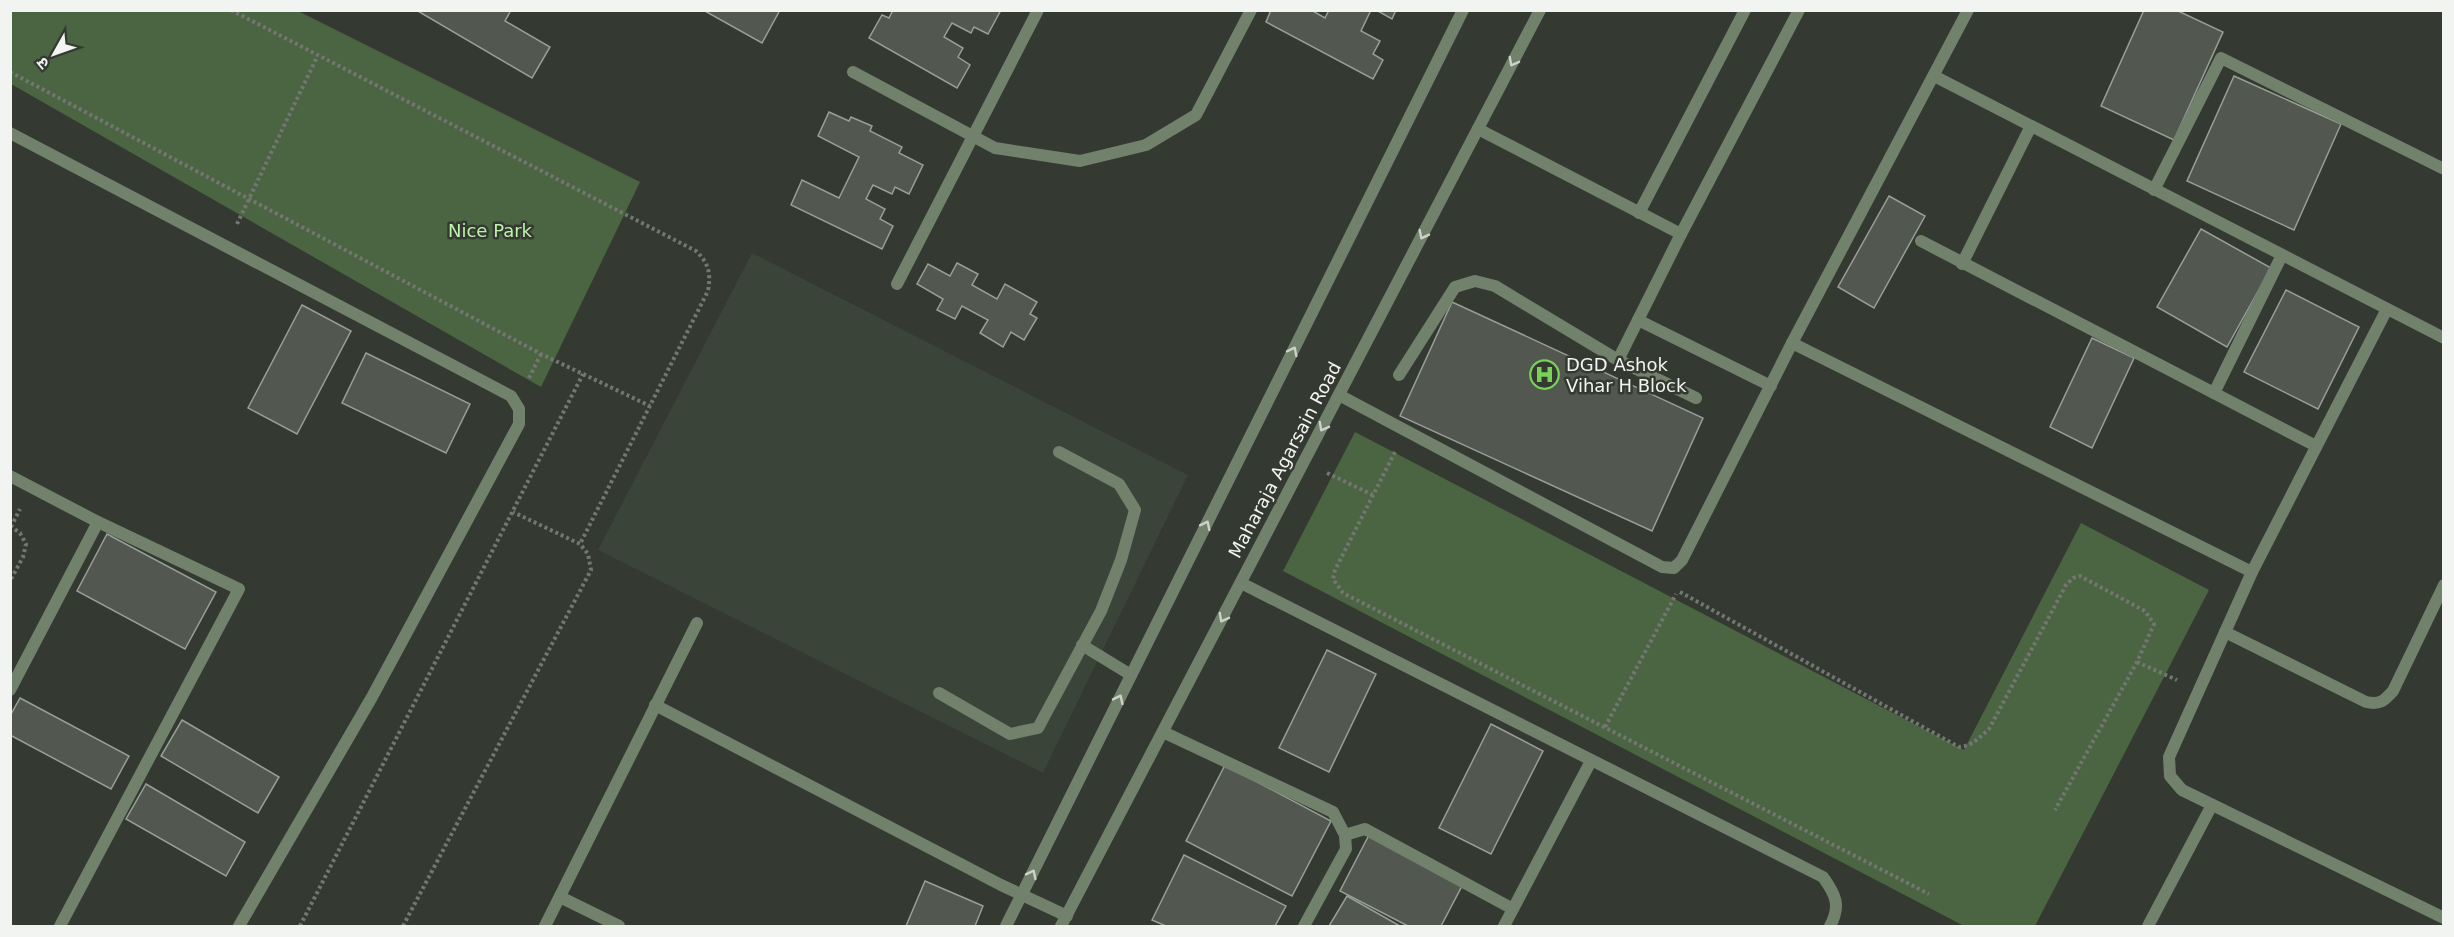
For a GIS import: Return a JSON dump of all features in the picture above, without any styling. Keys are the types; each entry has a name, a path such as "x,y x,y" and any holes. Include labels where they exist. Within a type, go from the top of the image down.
{"street":[{"path":"897,284 1038,10"},
{"path":"853,72 995,148 1080,161 1146,145 1196,115 1251,10"},
{"path":"1006,927 1463,10"},
{"name":"Maharaja Agarsain Road","path":"1064,921 1540,10"},
{"path":"1639,213 1745,10"},
{"path":"1618,360 1681,234 1799,10"},
{"path":"1339,395 1662,567 1674,568 1682,560 1792,343 1968,10"},
{"path":"2154,190 2221,58 2444,169"},
{"path":"1934,76 2444,338"},
{"path":"1962,264 2031,126"},
{"path":"1478,129 1681,234"},
{"path":"10,134 511,396 519,409 519,424 378,687 239,927"},
{"path":"1921,242 2316,446"},
{"path":"2214,393 2282,255"},
{"path":"1399,375 1455,286 1475,281 1495,286 1618,360 1696,398"},
{"path":"2387,309 2252,572 2169,757 2170,776 2182,790 2444,918"},
{"path":"1638,320 1771,386"},
{"path":"1792,343 2252,572"},
{"path":"939,693 1010,734 1038,728 1101,611 1121,560 1136,510 1119,484 1059,452"},
{"path":"10,476 98,522 239,589 60,927"},
{"path":"10,690 98,522"},
{"path":"1241,583 1822,877 1835,892 1836,915 1830,927"},
{"path":"2225,632 2366,702 2377,704 2384,701 2393,691 2444,585"},
{"path":"545,927 697,623"},
{"path":"1082,645 1131,675"},
{"path":"655,705 1022,895 1064,921"},
{"path":"1163,732 1333,812 1345,836 1346,849 1304,927"},
{"path":"1504,927 1591,761"},
{"path":"2148,927 2212,805"},
{"path":"1345,836 1365,829 1513,909"},
{"path":"560,897 619,927"}],"path":[{"path":"231,10 317,57 696,251 703,258 711,278 708,291 580,544"},
{"path":"249,200 317,57"},
{"path":"10,72 541,354 650,406"},
{"path":"300,927 583,374"},
{"path":"1305,462 1373,495 1335,570 1333,579 1343,593 1929,894"},
{"path":"403,927 586,581 591,562 580,544 513,512"},
{"path":"10,526 20,533 27,544 10,581"},
{"path":"1605,727 1677,591 1959,747 1968,746 1989,729 2066,585 2073,578 2080,576 2145,610 2154,624 2137,662 2055,810"},
{"path":"2137,662 2198,691"}],"shaded area":[{"path":"752,253 1188,475 1043,773 598,550"}],"green space":[{"name":"Nice Park","path":"11,10 298,11 640,182 541,387 11,84"},
{"path":"1355,432 1964,750 2081,523 2209,590 2035,926 1964,926 1283,571"}],"building":[{"path":"416,10 511,10 505,21 550,47 532,78"},
{"path":"703,10 780,10 762,43"},
{"path":"893,10 1001,10 988,34 974,27 971,33 952,23 944,37 963,48 958,57 970,65 957,88 869,38 882,15 889,18"},
{"path":"1271,10 1311,10 1325,18 1329,10 1371,10 1361,31 1380,41 1373,54 1383,60 1373,79 1266,22"},
{"path":"1376,10 1396,10 1392,19"},
{"path":"2144,10 2176,10 2223,32 2174,140 2101,106"},
{"path":"2234,76 2341,124 2294,230 2187,181"},
{"path":"829,112 849,121 851,117 872,126 870,131 902,147 899,153 923,165 909,194 895,187 892,194 873,185 866,199 885,209 880,219 893,226 882,249 791,205 802,180 839,198 859,157 818,136"},
{"path":"1889,196 1925,216 1874,308 1838,287"},
{"path":"2201,229 2271,268 2227,347 2157,307"},
{"path":"957,263 978,274 972,285 997,299 1005,284 1037,302 1030,314 1037,318 1024,340 1011,332 1003,347 980,333 988,320 962,306 955,319 937,310 943,299 917,284 928,264 950,276"},
{"path":"2286,290 2359,327 2318,409 2244,372"},
{"path":"1452,302 1703,418 1652,531 1400,416"},
{"path":"302,305 351,331 297,434 248,408"},
{"path":"2092,338 2134,358 2092,448 2050,427"},
{"path":"366,353 470,404 446,453 342,403"},
{"path":"107,534 216,592 185,649 77,591"},
{"path":"1327,650 1376,674 1329,772 1279,748"},
{"path":"20,698 129,756 111,789 10,735 10,716"},
{"path":"182,720 279,777 258,813 161,756"},
{"path":"1491,724 1543,751 1491,854 1439,828"},
{"path":"1225,765 1331,821 1292,896 1186,841"},
{"path":"146,784 245,842 226,876 126,819"},
{"path":"1369,835 1463,884 1441,926 1408,926 1340,891"},
{"path":"1184,855 1286,906 1275,926 1166,926 1152,920"},
{"path":"925,881 983,906 975,926 906,926"},
{"path":"1347,896 1400,926 1329,926"}],"place":[{"name":"DGD Ashok Vihar H Block","path":"1545,375"}]}
